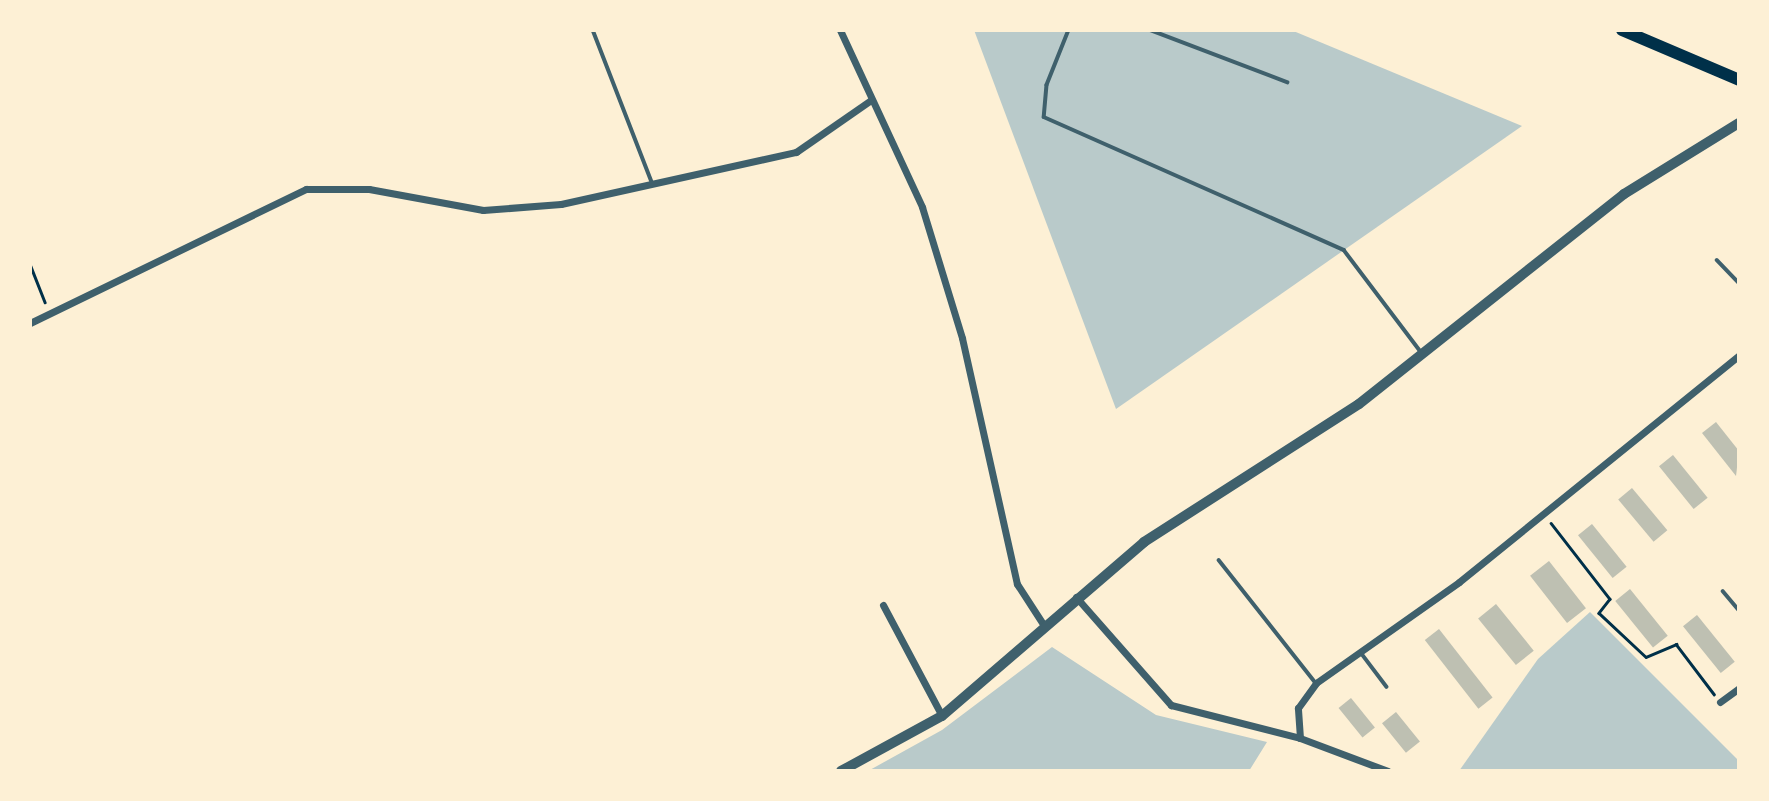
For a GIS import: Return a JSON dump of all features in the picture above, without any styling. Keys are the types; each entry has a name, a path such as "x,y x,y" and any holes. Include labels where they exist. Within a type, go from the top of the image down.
{"main road":[{"path":"1622,30 1739,80"}],"street":[{"path":"840,30 922,207 962,338 1017,584 1043,624"},
{"path":"30,323 306,189 369,189 484,210 561,204 796,152 871,100"},
{"path":"841,771 942,716 1075,596 1153,535 1283,456 1424,355 1624,194 1739,124"},
{"path":"1300,738 1298,708 1316,683 1362,654 1545,514 1739,355"},
{"path":"1075,596 1171,705 1300,738 1388,771"},
{"path":"883,606 942,716"},
{"path":"1720,702 1739,688"}],"lane":[{"path":"593,30 652,182"},
{"path":"1069,30 1042,102 1044,117 1344,250 1424,355"},
{"path":"1150,30 1287,82"},
{"path":"1717,260 1739,283"},
{"path":"1219,560 1316,683"},
{"path":"1723,591 1739,610"},
{"path":"1362,654 1387,687"}],"path":[{"path":"30,264 49,312"},
{"path":"1545,514 1609,599 1599,613 1646,657 1676,645 1720,702"}],"shaded area":[{"path":"974,30 1291,30 1522,126 1116,409"},
{"path":"1590,612 1739,761 1739,771 1459,771 1538,659"},
{"path":"1052,647 1156,715 1267,742 1249,771 868,771 942,730"}],"building":[{"path":"1716,422 1739,451 1736,476 1702,433"},
{"path":"1673,455 1708,498 1694,509 1659,466"},
{"path":"1632,488 1667,530 1654,542 1618,500"},
{"path":"1592,524 1627,567 1613,578 1578,535"},
{"path":"1549,561 1586,608 1567,623 1530,576"},
{"path":"1630,589 1668,636 1653,648 1615,601"},
{"path":"1496,604 1534,651 1516,665 1478,618"},
{"path":"1697,615 1735,662 1721,673 1683,626"},
{"path":"1439,629 1493,698 1478,709 1425,640"},
{"path":"1351,698 1375,728 1362,738 1339,708"},
{"path":"1396,712 1420,742 1406,753 1382,723"}]}
